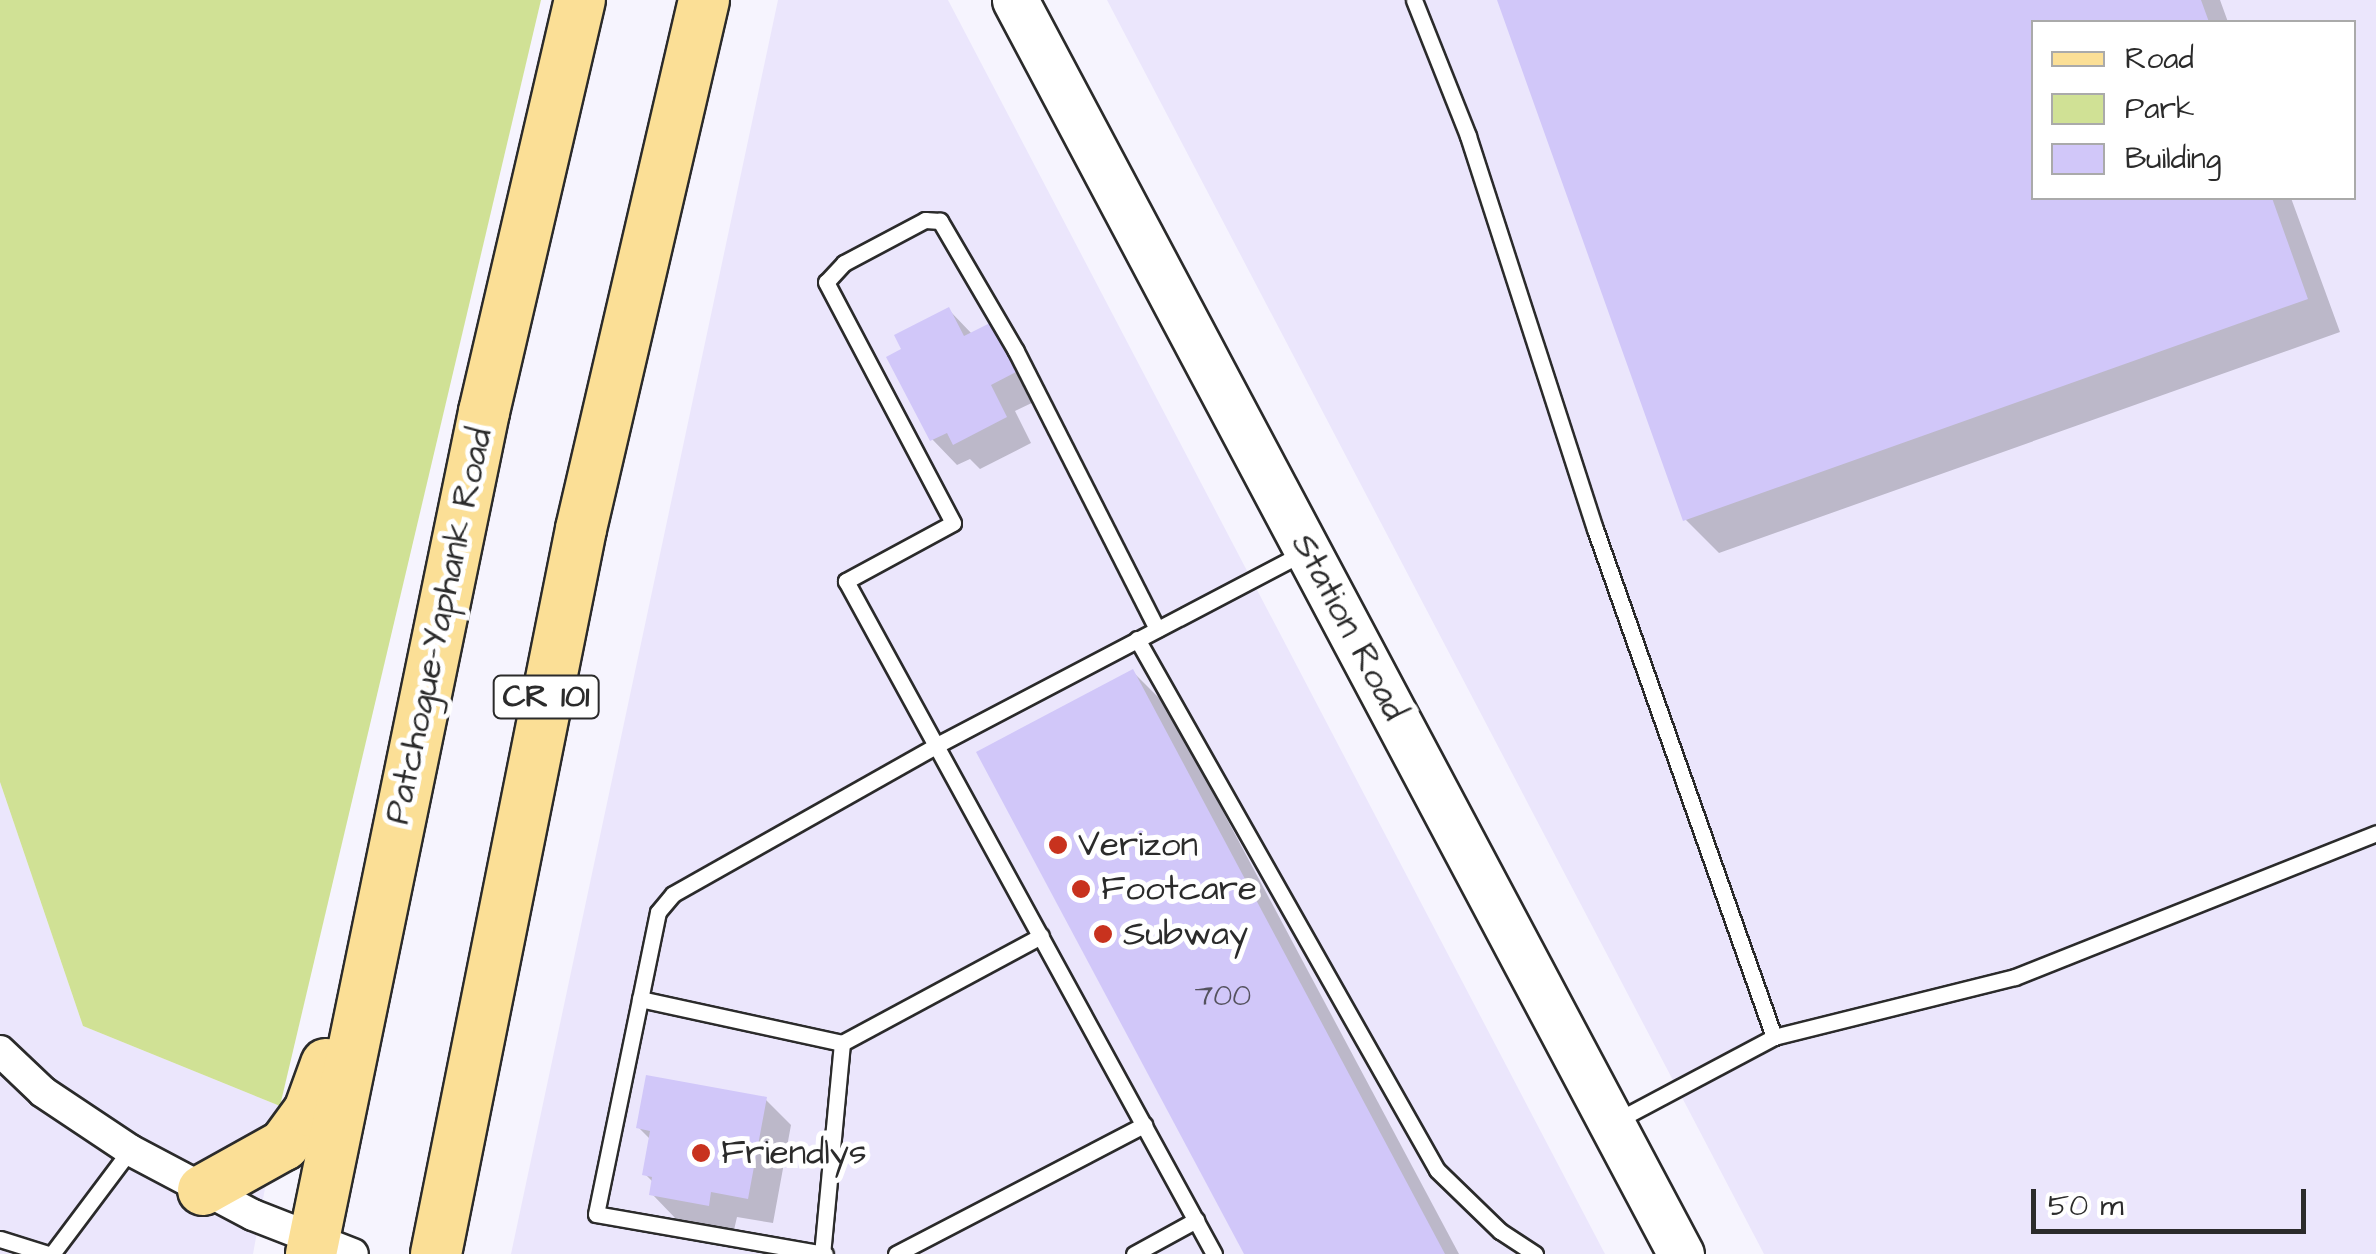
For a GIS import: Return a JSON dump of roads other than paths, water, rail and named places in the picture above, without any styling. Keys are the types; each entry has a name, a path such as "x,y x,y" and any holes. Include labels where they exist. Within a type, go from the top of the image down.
{"main road":[{"name":"Patchogue-Yaphank Road","path":"326,1250 378,923 484,412 580,0"},
{"name":"CR 101","path":"436,1254 549,682 668,143 704,0"},
{"name":"Station Road","path":"1015,0 1681,1254"},
{"path":"203,1190 284,1144 299,1128 378,923"}],"street":[{"path":"0,1051 43,1092 130,1150 326,1250"}],"lane":[{"path":"1414,0 1468,136 1596,529 1774,1037"},
{"path":"1157,630 1016,352 940,221 924,220 844,263 826,282 952,523 846,580 1214,1254"},
{"path":"842,1043 823,1254 596,1214 658,912 673,894 937,745 1308,550"},
{"path":"1137,639 1437,1170 1500,1231 1535,1254"},
{"path":"1612,1124 1774,1037 2015,977 2376,833"},
{"path":"640,1000 842,1043 1040,936"},
{"path":"896,1254 1144,1125"},
{"path":"0,1239 50,1254 130,1150"},
{"path":"1134,1254 1196,1220"}],"place":[{"name":"Verizon","path":"1058,845"},
{"name":"Footcare","path":"1081,889"},
{"name":"Subway","path":"1103,934"},
{"name":"Friendlys","path":"701,1153"}]}
